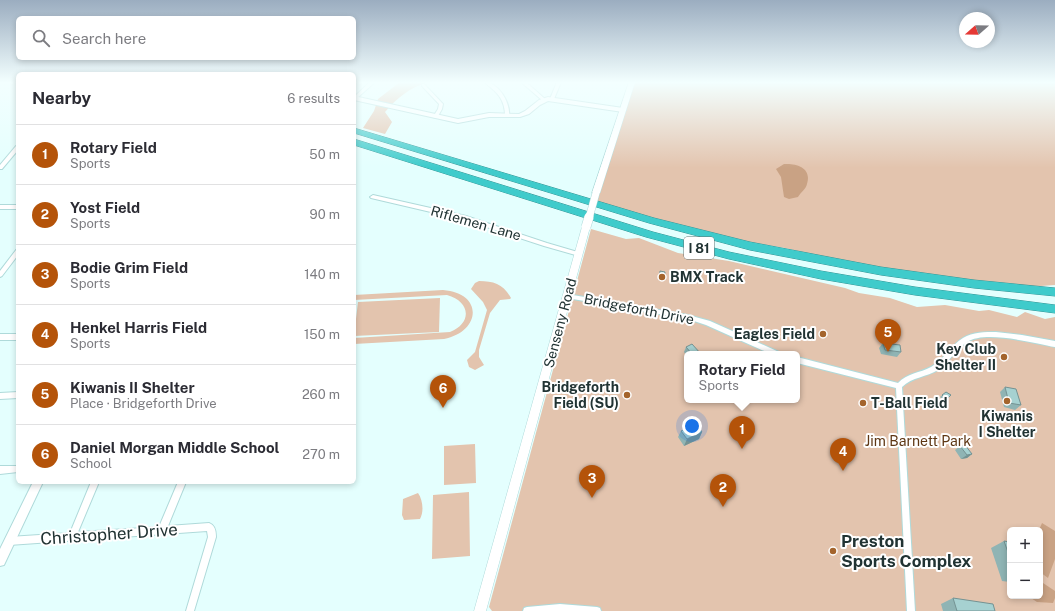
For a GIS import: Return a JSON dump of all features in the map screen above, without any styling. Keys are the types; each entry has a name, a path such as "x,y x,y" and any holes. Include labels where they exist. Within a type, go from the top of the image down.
{"highway":[{"name":"I 81","path":"356,131 632,215 750,246 881,271 996,287 1055,292"},
{"name":"I 81","path":"356,143 616,224 740,258 814,274 892,288 988,302 1055,309"}],"main road":[{"name":"Senseny Road","path":"480,611 586,227 606,159 623,111"}],"street":[{"path":"407,111 435,117 463,121 490,115 519,116 529,111"},
{"path":"435,117 439,111"},
{"path":"507,111 507,116"},
{"path":"0,168 16,149"},
{"name":"Riflemen Lane","path":"372,197 466,218 546,245 579,254"},
{"path":"0,207 16,207"},
{"path":"0,276 16,254"},
{"name":"Bridgeforth Drive","path":"567,296 688,317 770,351"},
{"path":"898,386 904,381 928,372 941,364 961,344 974,336 993,334 1055,344"},
{"path":"0,337 16,337"},
{"path":"800,361 898,386"},
{"path":"898,386 911,611"},
{"path":"0,396 16,395"},
{"path":"0,470 16,469"},
{"path":"0,561 37,484"},
{"path":"72,537 94,484"},
{"path":"162,530 181,484"},
{"name":"Christopher Drive","path":"10,541 209,527 212,532 212,537 190,611"},
{"path":"528,611 560,608 597,611"}],"green space":[{"path":"374,111 386,111 385,112 392,122 385,134 363,128"},
{"path":"623,111 1055,111 1055,285 1013,288 881,271 785,248 701,234 593,203"},
{"name":"Jim Barnett Park","path":"591,229 626,239 639,238 678,253 729,261 845,288 859,293 890,298 917,307 945,305 979,311 989,310 1017,317 1025,312 1045,319 1055,317 1055,611 492,611 489,607"},
{"path":"479,281 498,284 505,289 511,298 500,300 490,313 479,350 479,357 484,365 475,370 469,367 467,360 475,352 487,310 483,302 471,289 475,283"},
{"path":"443,290 456,293 466,298 471,305 473,313 471,321 465,329 456,335 444,339 356,344 356,338 450,332 462,323 466,312 460,302 447,295 356,300 356,295"},
{"path":"440,298 439,332 356,336 358,302"},
{"path":"475,444 476,483 444,485 444,446"},
{"path":"469,492 470,556 432,559 433,495"},
{"path":"418,493 422,506 420,519 404,520 402,515 403,499"}],"shaded area":[{"path":"784,164 794,164 805,170 807,174 808,179 805,189 798,197 789,199 784,197 781,177 776,169"},
{"path":"1042,523 1055,531 1055,559 1048,578 1043,574 1043,527 1040,527"},
{"path":"1043,583 1055,591 1053,603 1037,602 1032,599 1043,599"}],"building":[{"path":"660,271 665,272 664,278 660,277"},
{"path":"883,343 900,345 901,352 885,350"},
{"path":"692,344 698,351 689,351 686,347"},
{"path":"1005,387 1016,389 1021,405 1009,403"},
{"path":"946,392 951,395 947,399 942,395"},
{"path":"696,424 702,432 687,439 681,431"},
{"path":"965,445 972,454 967,455 960,446"},
{"path":"1004,541 1007,542 1007,550"},
{"path":"953,598 993,604 995,611 957,611"}],"place":[{"name":"BMX Track","path":"662,277"},
{"name":"Eagles Field","path":"823,334"},
{"name":"Kiwanis II Shelter","path":"888,352"},
{"name":"Key Club Shelter II","path":"1004,357"},
{"name":"Bridgeforth Field (SU)","path":"627,395"},
{"name":"Kiwanis I Shelter","path":"1007,401"},
{"name":"T-Ball Field","path":"863,403"},
{"name":"Daniel Morgan Middle School","path":"443,408"},
{"name":"Rotary Field","path":"742,449"},
{"name":"Henkel Harris Field","path":"843,471"},
{"name":"Bodie Grim Field","path":"592,498"},
{"name":"Yost Field","path":"723,507"},
{"name":"Preston Sports Complex","path":"833,551"}]}
